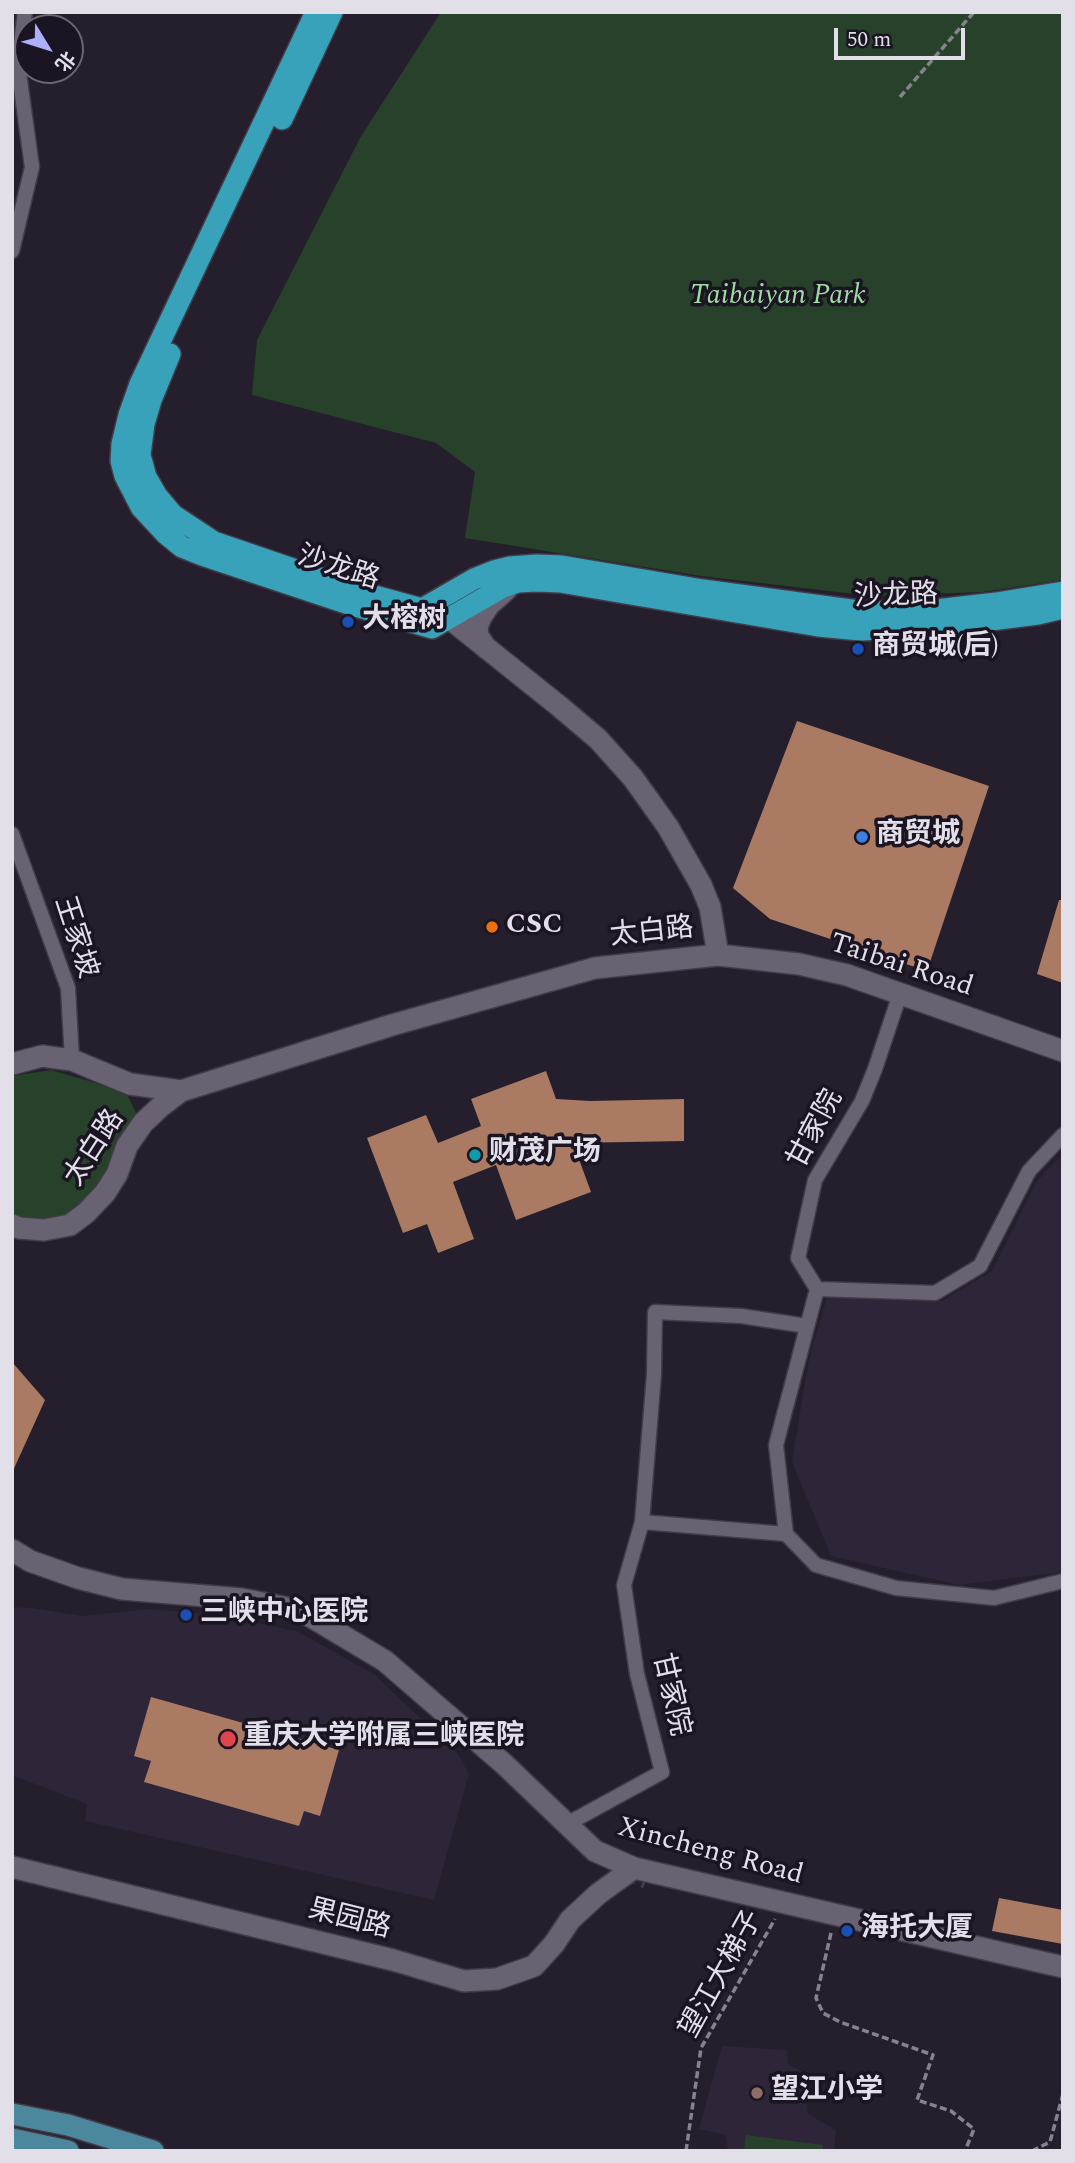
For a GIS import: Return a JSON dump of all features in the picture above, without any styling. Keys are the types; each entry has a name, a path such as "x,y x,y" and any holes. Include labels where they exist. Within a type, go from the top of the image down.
{"highway":[{"name":"沙龙路","path":"316,12 140,384 129,415 122,444 121,461 125,476 141,507 182,547 355,606 434,618 518,582 561,582 818,626 860,630 935,627 1038,614 1063,608"},
{"name":"沙龙路","path":"332,12 160,375 144,424 139,455 146,477 173,515 214,542 434,618"},
{"name":"沙龙路","path":"434,618 474,579 510,567 537,565 562,566 717,592 866,612 927,611 1063,592"}],"main road":[{"path":"486,648 478,636 477,627 481,617 501,594 518,582"},
{"name":"太白路","path":"12,1225 44,1230 70,1225 86,1213 105,1193 117,1174 127,1146 143,1123 181,1091 391,1025 595,968 718,955 710,907 701,884 668,827 633,778 598,739 486,648 434,618"},
{"name":"Taibai Road","path":"718,955 799,964 848,975 1063,1051"},
{"name":"太白路","path":"12,1064 42,1056 72,1060 130,1084 181,1091"},
{"name":"Xincheng Road","path":"12,1550 30,1561 78,1578 122,1589 242,1599 308,1615 385,1661 504,1763 595,1851 634,1868 1063,1967"},
{"name":"果园路","path":"12,1867 393,1960 464,1981 496,1979 534,1966 554,1944 570,1920 598,1894 634,1868"},
{"path":"12,2113 68,2125 153,2151"},
{"path":"12,2138 68,2151"}],"street":[{"path":"12,251 32,167 18,66 25,12"},
{"name":"王家坡","path":"12,834 68,988 72,1060"},
{"name":"甘家院","path":"817,1289 798,1258 815,1180 862,1101 900,994"},
{"path":"1063,1135 1029,1171 980,1266 935,1293 817,1289 776,1445 786,1534 816,1565 896,1588 994,1598 1063,1581"},
{"name":"甘家院","path":"567,1824 662,1772 637,1674 624,1585 642,1522 654,1374 655,1312 741,1316 807,1326"},
{"path":"642,1522 786,1534"}],"path":[{"path":"900,97 974,12"},
{"name":"望江大梯子","path":"685,2151 701,2048 785,1902"},
{"path":"836,1914 816,1998 823,2013 840,2022 933,2055 918,2101 951,2111 974,2129 965,2151"},
{"path":"1032,2151 1050,2141 1063,2094"}],"shaded area":[{"path":"1063,1154 1063,1572 959,1585 831,1556 792,1462 809,1359 827,1297 942,1301 992,1271 1037,1181"},
{"name":"重庆大学附属三峡医院","path":"12,1607 82,1616 151,1609 225,1616 299,1632 375,1675 458,1754 469,1774 434,1900 85,1821 87,1804 12,1775"},
{"name":"望江小学","path":"722,2046 787,2050 788,2064 803,2072 808,2114 836,2130 834,2151 728,2151 726,2135 699,2129"}],"green space":[{"name":"Taibaiyan Park","path":"441,12 1063,12 1063,580 982,592 872,596 701,576 465,538 475,472 436,443 252,395 257,340 360,138"},
{"path":"51,1070 128,1096 136,1113 97,1194 70,1217 40,1226 12,1219 12,1076"},
{"path":"746,2135 823,2145 823,2151 744,2151"}],"building":[{"name":"商贸城","path":"797,721 989,786 927,971 770,919 733,888"},
{"path":"1059,900 1063,900 1063,983 1037,974"},
{"name":"财茂广场","path":"546,1071 556,1099 684,1099 684,1141 573,1143 591,1192 516,1220 496,1165 453,1182 474,1239 438,1253 427,1224 403,1233 367,1138 426,1115 438,1143 481,1126 471,1099"},
{"path":"12,1362 45,1400 12,1473"},
{"path":"151,1697 339,1750 320,1816 304,1811 299,1826 144,1782 151,1761 134,1756"},
{"path":"999,1898 1063,1910 1063,1944 992,1931"}],"tunnel":[{"path":"624,1872 646,1882"}],"place":[{"name":"大榕树","path":"348,622"},
{"name":"商贸城(后)","path":"858,649"},
{"name":"商贸城","path":"862,837"},
{"name":"CSC","path":"492,927"},
{"name":"财茂广场","path":"475,1155"},
{"name":"三峡中心医院","path":"186,1615"},
{"name":"重庆大学附属三峡医院","path":"228,1739"},
{"name":"海托大厦","path":"847,1931"},
{"name":"望江小学","path":"757,2093"}]}
